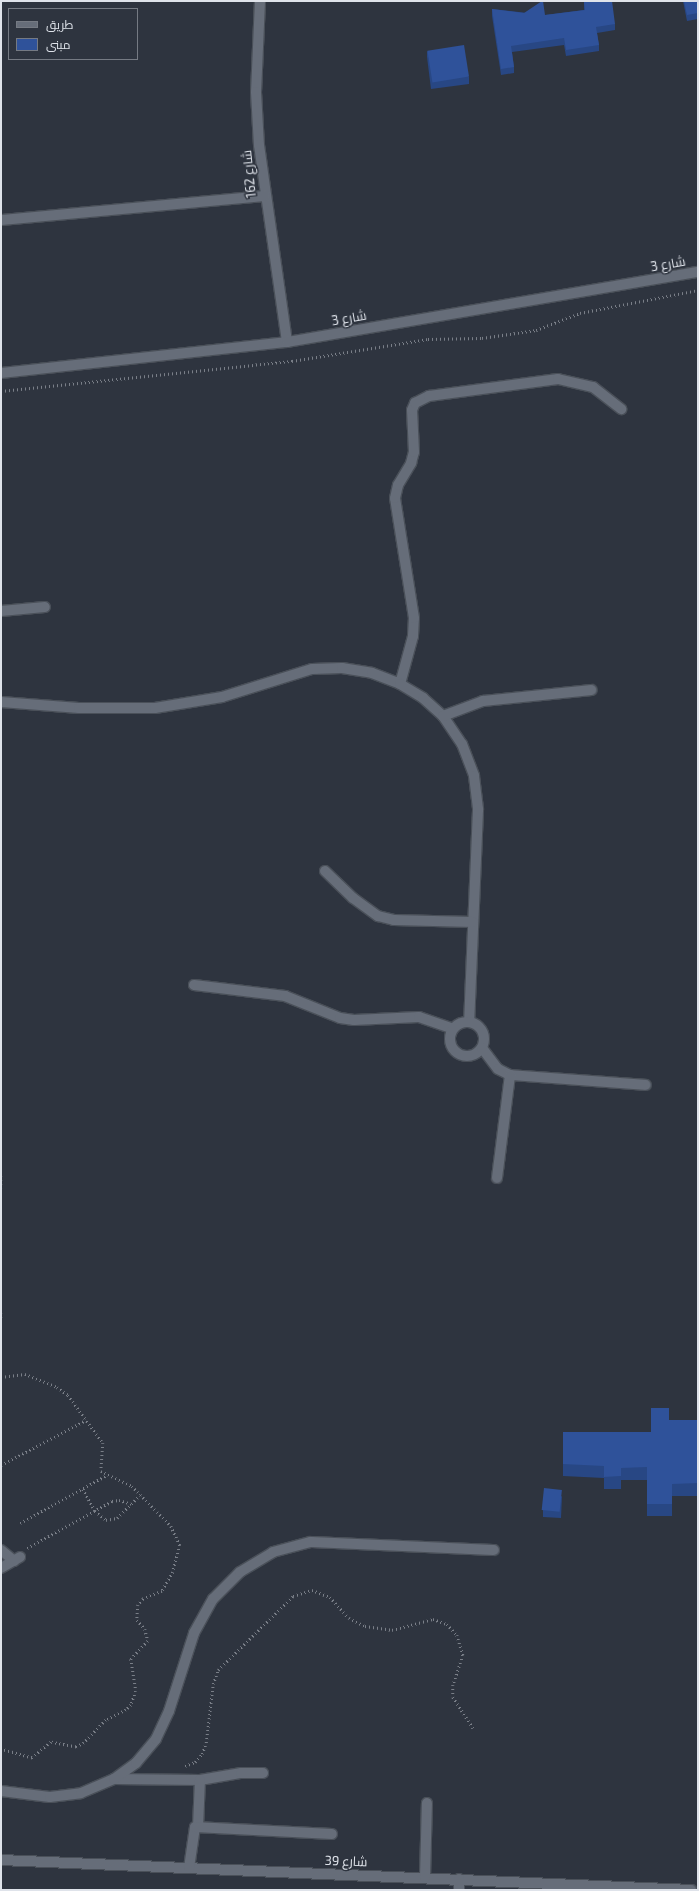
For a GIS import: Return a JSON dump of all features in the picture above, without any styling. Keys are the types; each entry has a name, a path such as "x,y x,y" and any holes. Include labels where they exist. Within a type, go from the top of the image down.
{"street":[{"name":"شارع 162","path":"260,1 256,92 265,196 287,342"},
{"path":"1,220 265,196"},
{"name":"شارع 3","path":"1,373 287,342 698,272"},
{"path":"400,684 413,636 414,618 396,498 398,485 411,463 414,452 412,410 415,403 430,396 558,379 593,387 621,409"},
{"path":"1,611 45,607"},
{"path":"1,702 79,708 155,708 222,697 312,669 342,668 372,673 400,684 423,698 443,716 462,744 474,776 478,810 469,1022"},
{"path":"443,716 483,701 591,690"},
{"path":"325,870 353,898 378,916 394,920 473,922"},
{"path":"194,985 285,996 340,1018 354,1020 419,1017 453,1029 469,1022"},
{"path":"469,1022 483,1031 482,1048 498,1069 510,1075 646,1085"},
{"path":"453,1029 450,1039 458,1054 474,1055 482,1048"},
{"path":"497,1178 510,1075"},
{"path":"1,1790 50,1797 81,1793 114,1779 136,1763 156,1739 169,1711 194,1633 213,1599 240,1572 273,1552 311,1542 494,1550"},
{"path":"1,1550 15,1558 1,1568"},
{"path":"114,1779 200,1780 241,1773 263,1773"},
{"path":"198,1827 200,1780"},
{"path":"425,1877 427,1803"},
{"path":"189,1868 193,1829 198,1827 332,1834"},
{"name":"شارع 39","path":"1,1860 425,1877 690,1890"},
{"path":"459,1879 459,1890"}],"path":[{"path":"1,391 292,361 428,339 462,340 489,338 536,330 580,313 698,290"},
{"path":"1,1176 1,1188"},
{"path":"1,1313 1,1318"},
{"path":"1,1377 25,1374 57,1387 68,1395 103,1443 104,1453 100,1468 108,1475 126,1482 176,1532 180,1552 162,1591 143,1599 138,1605 137,1620 145,1629 148,1641 131,1659 136,1691 131,1705 120,1715 106,1720 84,1743 76,1746 51,1742 32,1758 1,1749"},
{"path":"1,1465 86,1420"},
{"path":"20,1523 108,1475"},
{"path":"83,1488 95,1511 101,1518 112,1520 132,1504 140,1495"},
{"path":"15,1558 112,1501 126,1501 132,1504"},
{"path":"178,1766 195,1762 202,1754 208,1732 213,1684 218,1670 293,1596 312,1590 330,1597 349,1618 366,1626 392,1630 433,1619 447,1624 457,1635 463,1655 453,1685 453,1697 473,1728"}],"building":[{"path":"542,1 545,15 585,10 584,2 612,1 615,24 596,27 599,45 566,50 564,38 511,46 514,67 501,69 492,9 524,13"},
{"path":"684,1 698,1 698,13 687,15"},
{"path":"464,45 469,77 432,82 427,51"},
{"path":"651,1408 669,1408 669,1420 698,1420 698,1483 672,1484 672,1504 647,1504 647,1467 621,1468 621,1476 604,1477 604,1466 563,1464 563,1432 651,1432"},
{"path":"544,1488 562,1490 560,1512 542,1510"}]}
